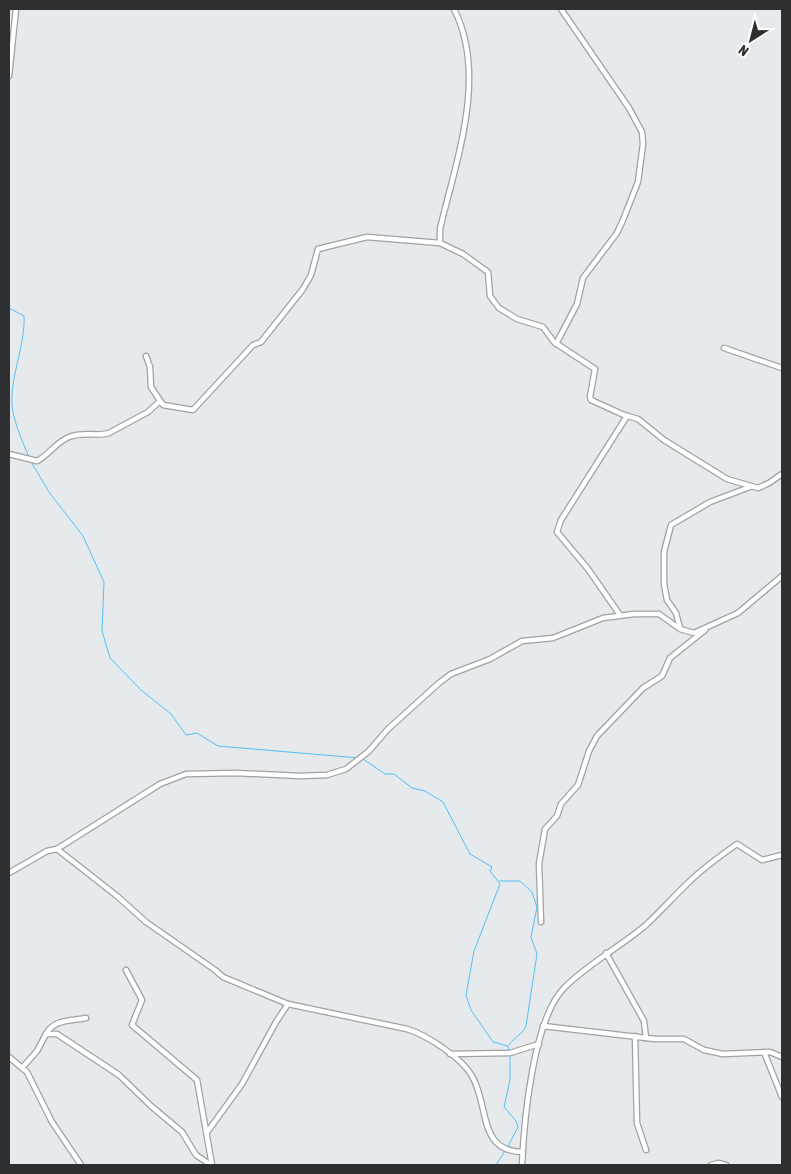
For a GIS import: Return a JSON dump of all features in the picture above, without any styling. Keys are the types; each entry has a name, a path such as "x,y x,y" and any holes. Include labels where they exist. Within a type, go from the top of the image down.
{"street":[{"path":"9,76 16,9"},
{"path":"440,243 440,229 463,136 467,99 467,49 454,9"},
{"path":"556,344 577,304 583,278 616,233 623,220 638,182 643,144 642,132 629,108 561,9"},
{"path":"146,356 150,367 151,387 164,406 195,409 253,345 262,342 293,302 309,279 318,249 366,237 440,243 463,254 488,272 490,296 499,308 525,322 543,327 556,344 595,369 591,400 638,419 664,440 727,479 750,486 763,486 782,474"},
{"path":"724,348 782,368"},
{"path":"9,454 37,461 64,439 78,434 102,435 111,432 148,412 160,401"},
{"path":"620,615 588,569 556,532 561,520 627,416"},
{"path":"680,629 676,613 667,600 664,584 664,552 671,525 710,502 750,486"},
{"path":"9,873 47,852 57,849 160,784 175,777 233,773 300,776 327,774 346,769 357,762 388,729 450,674 490,659 522,641 562,636 593,622 620,615 656,614 680,629 694,633 738,613 782,576"},
{"path":"541,922 539,864 545,829 557,816 561,804 578,785 589,752 597,736 643,688 662,676 670,658 706,629"},
{"path":"522,1165 531,1085 543,1026 551,1005 564,988 606,953 637,932 660,913 690,881 736,844 762,860 782,855"},
{"path":"57,849 117,896 146,922 223,977 288,1004 414,1031 450,1054 472,1075 493,1140 505,1150 522,1152"},
{"path":"606,953 644,1021 646,1038"},
{"path":"126,970 142,1000 132,1025 197,1080 208,1131 212,1165"},
{"path":"208,1131 246,1078 276,1022 288,1004"},
{"path":"22,1068 37,1051 50,1026 56,1023 86,1018"},
{"path":"543,1026 646,1038 684,1039 704,1050 723,1054 764,1052 782,1056"},
{"path":"46,1034 57,1034 106,1065 182,1132 196,1155 212,1165"},
{"path":"635,1036 637,1123 646,1150"},
{"path":"450,1054 510,1053 539,1044"},
{"path":"764,1052 782,1097"},
{"path":"9,1057 22,1068 52,1122 81,1165"},
{"path":"711,1165 718,1163 726,1165"}],"waterway":[{"path":"9,308 24,316 24,327 12,389 12,401 16,423 29,457"},
{"path":"30,460 49,492 83,536 104,582 102,631 110,658 141,690 171,714 186,735 197,733 218,746 359,758"},
{"path":"363,759 385,774 394,774 412,788 425,791 443,802 470,854 492,867 490,871 500,884 474,951 466,995 471,1010 493,1042 508,1046 509,1051"},
{"path":"499,881 520,881 532,892 537,907 531,937 537,954 526,1026 509,1045"},
{"path":"507,1148 518,1127 516,1121 504,1107 510,1080 510,1055"},
{"path":"496,1165 505,1151"}]}
